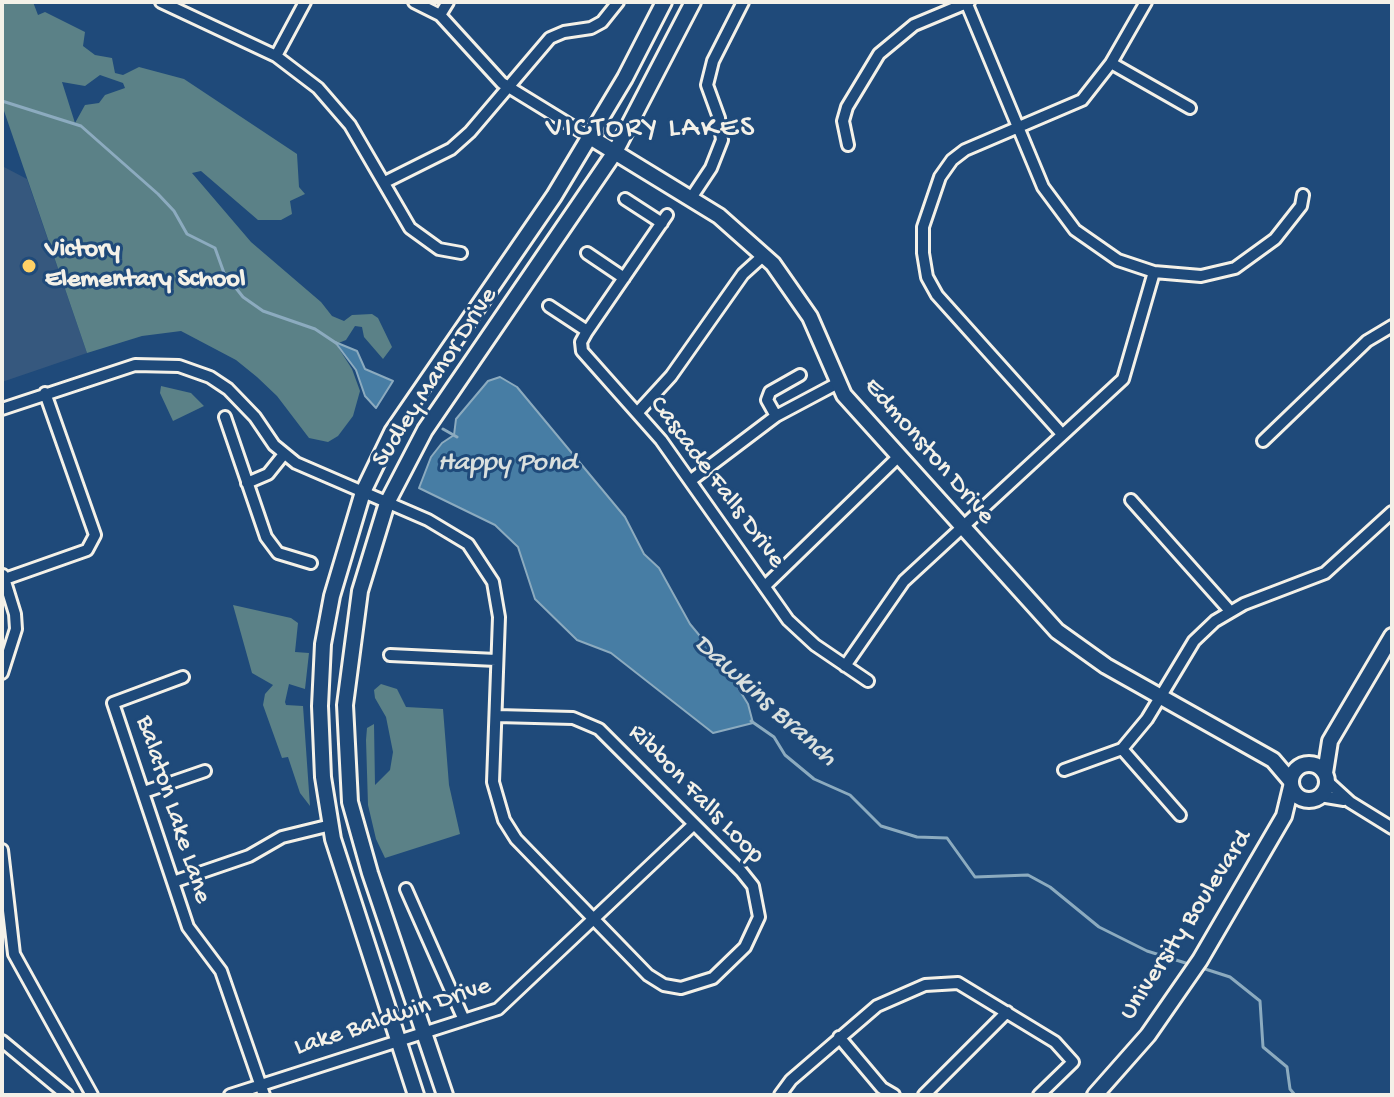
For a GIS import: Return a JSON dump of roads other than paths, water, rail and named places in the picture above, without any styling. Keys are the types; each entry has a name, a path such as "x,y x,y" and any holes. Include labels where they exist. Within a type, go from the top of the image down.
{"main road":[{"name":"Sudley Manor Drive","path":"416,1095 331,825 323,777 320,706 323,644 342,556 363,492 412,399 590,137 664,2"},
{"name":"Sudley Manor Drive","path":"445,1095 358,832 344,750 345,705 354,624 368,558 387,503 449,392 557,241 615,152 693,2"},
{"name":"Edmonston Drive","path":"590,137 734,227 764,255 786,279 810,317 838,383 898,457 1057,631 1106,666 1273,760 1304,764 1326,777"},
{"path":"1291,784 1304,764 1330,741 1392,636"},
{"path":"1313,798 1326,777 1330,741"},
{"name":"Edmonston Drive","path":"1273,760 1291,784 1313,798"},
{"name":"University Boulevard","path":"1095,1095 1175,997 1214,936 1284,816 1291,784"},
{"name":"University Boulevard","path":"1284,816 1313,798"}],"street":[{"path":"161,2 276,56 335,103 385,182 398,213 410,228 439,249 461,253"},
{"path":"276,56 305,2"},
{"path":"414,2 440,15 508,87 590,137"},
{"path":"440,15 448,2"},
{"path":"385,182 451,149 550,38 564,32 591,28 602,22 618,2"},
{"path":"691,198 711,168 722,140 719,118 707,85 713,61 743,2"},
{"path":"848,145 843,121 847,107 879,54 914,25 967,2 1043,187 1075,230 1118,260 1154,272 1201,276 1235,268 1275,239 1301,206 1303,195"},
{"path":"1061,433 937,295 927,277 923,227 940,177 952,160 965,150 1082,100 1111,63 1146,2"},
{"path":"1111,63 1190,108"},
{"path":"549,306 587,331 665,219 625,199"},
{"path":"587,253 624,278"},
{"path":"638,412 671,376 743,274 764,255"},
{"path":"845,666 904,581 1123,379 1154,272"},
{"path":"1263,441 1367,341 1392,326"},
{"name":"Cascade Falls Drive","path":"587,331 581,342 582,351 638,412 788,620 868,681"},
{"path":"2,409 135,365 179,366 210,377 228,389 284,454 268,474 247,483"},
{"path":"776,416 767,400 770,392 800,375"},
{"path":"690,481 776,416 838,383"},
{"path":"2,673 16,629 15,614 3,577 87,550 95,535 45,393"},
{"path":"225,417 271,546 287,557 311,563"},
{"name":"Ribbon Falls Loop","path":"284,454 449,531 482,560 493,582 499,617 493,782 504,820 516,839 648,975 664,985 681,988 713,978 755,934 759,917 758,899 753,886 741,871 599,729 573,718 497,716"},
{"path":"765,586 898,457"},
{"path":"1131,500 1230,611"},
{"path":"1064,770 1122,749 1161,696 1194,641 1230,611 1325,573 1392,512"},
{"path":"390,655 496,660"},
{"name":"Balaton Lake Lane","path":"183,677 113,703 188,927 221,971 262,1090"},
{"path":"1122,749 1180,815"},
{"path":"144,792 205,771"},
{"path":"1326,777 1350,802 1391,824"},
{"path":"1313,798 1350,802"},
{"path":"173,882 249,856 282,837 331,825"},
{"name":"Lake Baldwin Drive","path":"230,1095 262,1090 498,1009 510,1001 693,825"},
{"path":"2,850 14,954 92,1095"},
{"path":"406,889 464,1020"},
{"path":"2,952 14,954"},
{"path":"780,1095 791,1080 877,1006 925,985 958,983 1055,1042 1073,1062 1039,1095"},
{"path":"922,1093 1007,1012"},
{"path":"839,1037 883,1092 894,1095"},
{"path":"2,1041 67,1095"}],"water":[{"path":"335,342 357,351 365,369 393,381 376,408 365,396 356,370"},
{"name":"Happy Pond","path":"500,377 517,387 625,517 644,554 659,568 690,624 724,665 748,704 753,723 713,733 611,653 577,640 535,599 518,547 495,525 419,488 431,457 442,443 454,435 456,419 488,381"}],"waterway":[{"name":"Dawkins Branch","path":"2,101 81,126 158,194 174,211 187,234 215,248 224,273 243,297 263,311 315,329 336,343"},
{"name":"Dawkins Branch","path":"443,429 457,437"},
{"name":"Dawkins Branch","path":"751,721 774,737 785,755 814,779 850,795 881,826 917,837 947,838 975,877 1028,875 1050,887 1099,927 1147,951 1192,965"},
{"name":"Dawkins Branch","path":"1199,967 1230,977 1260,1001 1263,1047 1287,1067 1290,1089 1295,1095"}],"place":[{"name":"Victory Elementary School","path":"29,266"}],"district":[{"name":"VICTORY LAKES","path":"651,130"}]}
